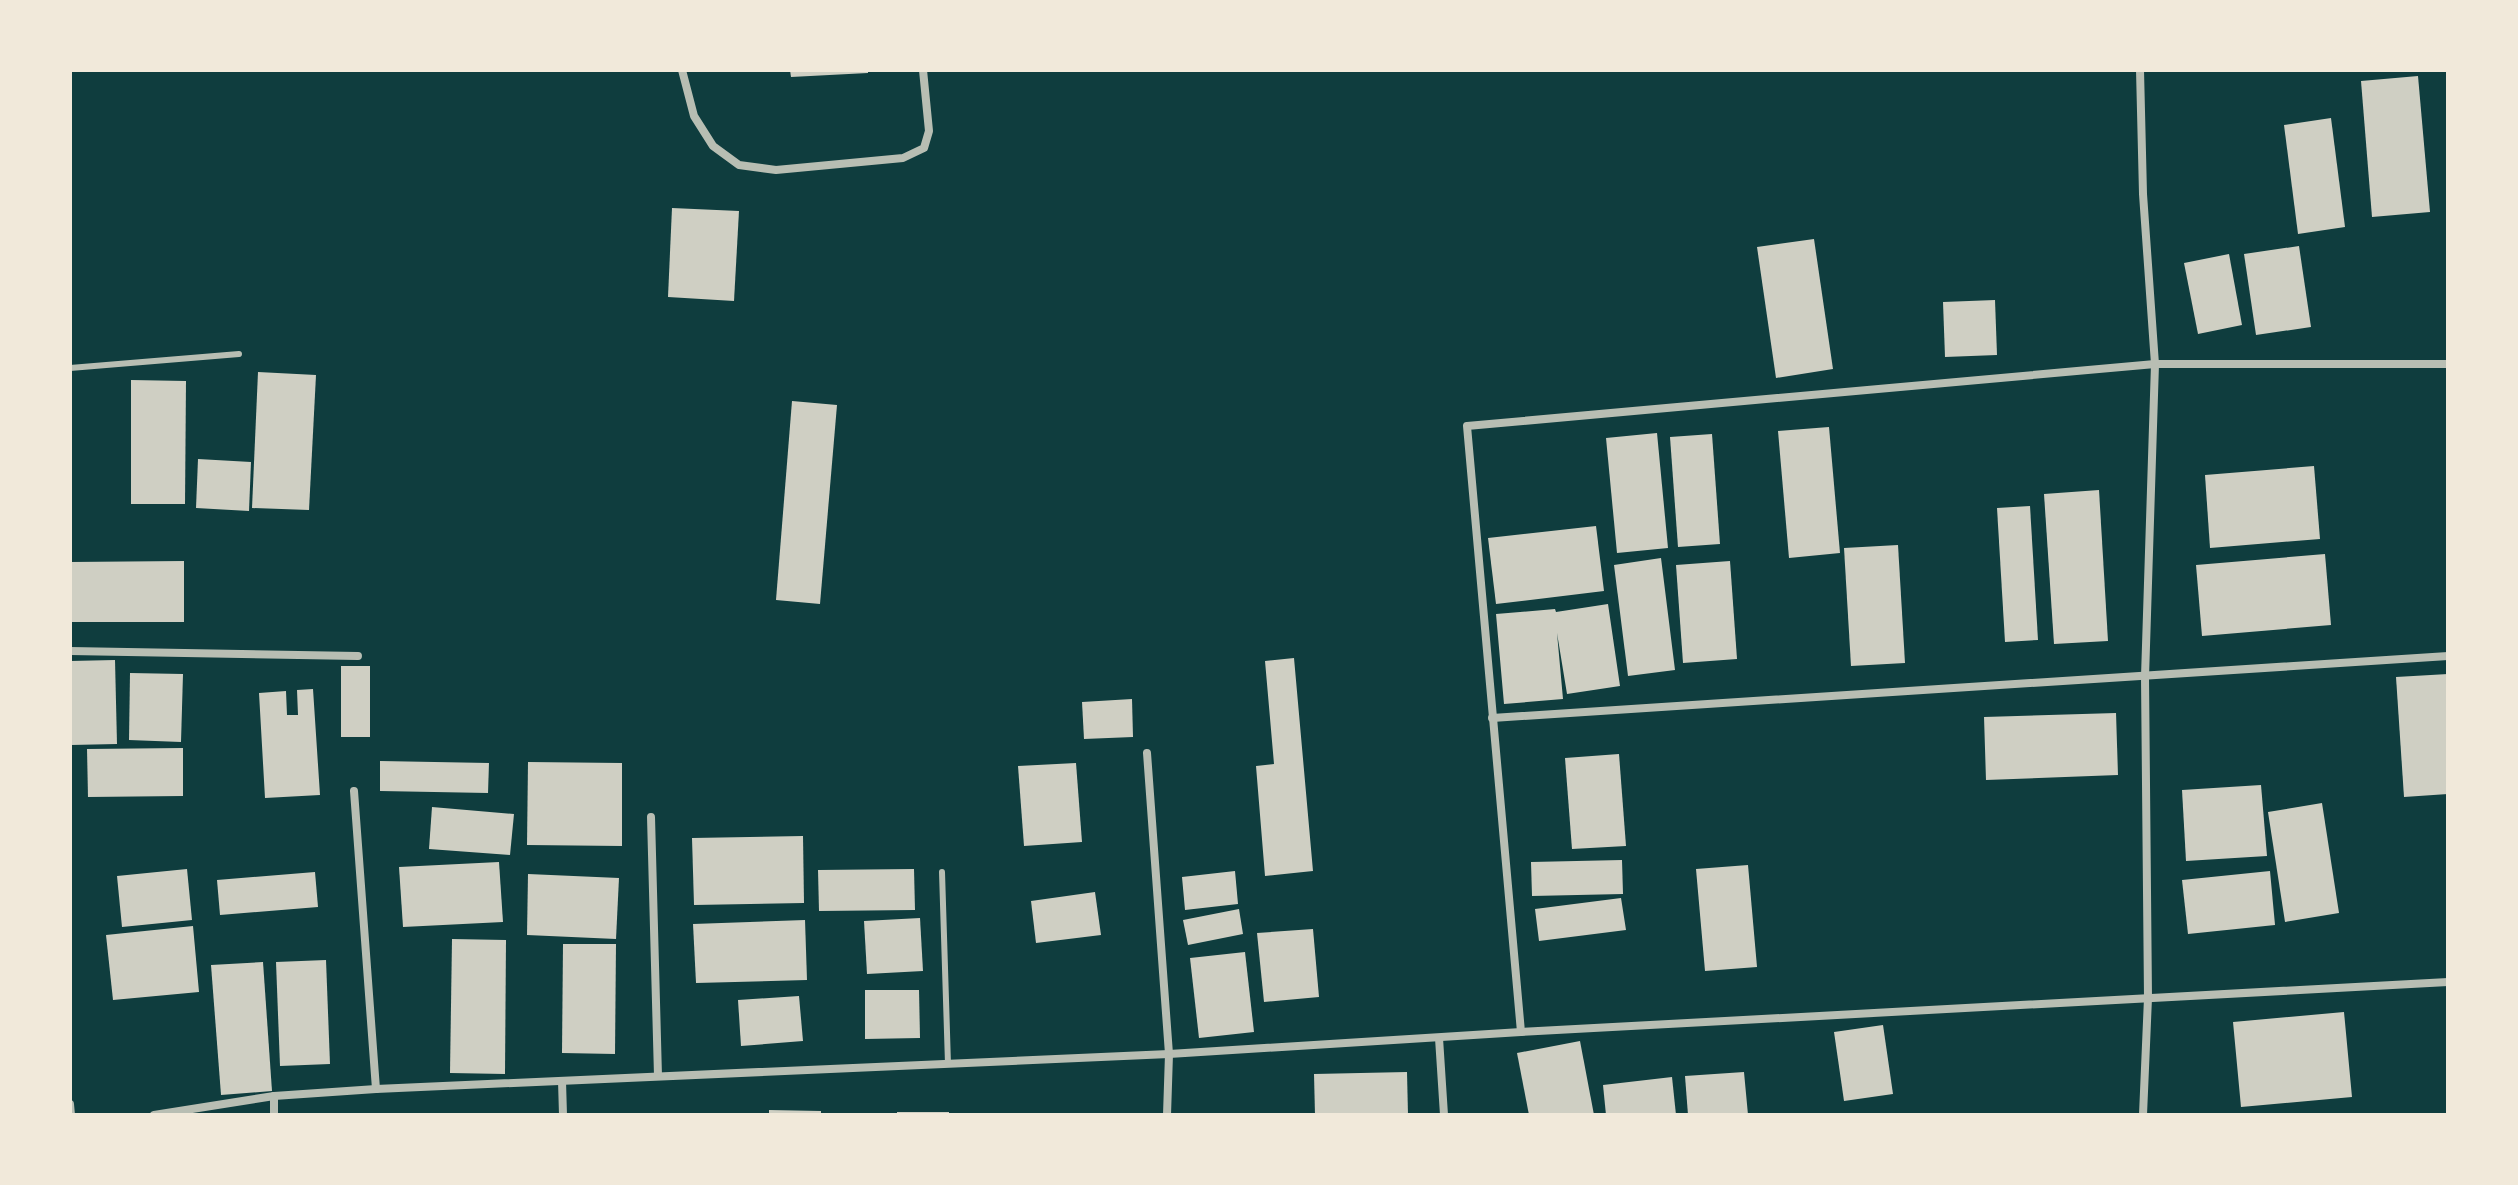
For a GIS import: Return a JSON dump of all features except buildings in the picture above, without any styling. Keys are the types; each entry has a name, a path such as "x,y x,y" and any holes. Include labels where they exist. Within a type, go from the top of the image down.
{"street":[{"path":"682,70 694,116 713,146 739,165 776,170 903,158 924,148 929,131 923,70"},
{"path":"2140,70 2143,194 2155,364 2145,677 2148,998 2143,1115"},
{"path":"1521,1032 1467,426 2155,364 2448,364"},
{"path":"70,651 358,656"},
{"path":"1492,718 2448,656"},
{"path":"1147,753 1169,1054 1167,1115"},
{"path":"354,791 376,1089"},
{"path":"651,817 658,1076"},
{"path":"154,1115 274,1096 376,1089 1169,1054 2448,982"},
{"path":"1439,1038 1444,1115"},
{"path":"562,1081 563,1115"},
{"path":"274,1096 274,1115"},
{"path":"70,1104 71,1115"}],"lane":[{"path":"70,368 239,354"},
{"path":"942,872 948,1064"}]}
